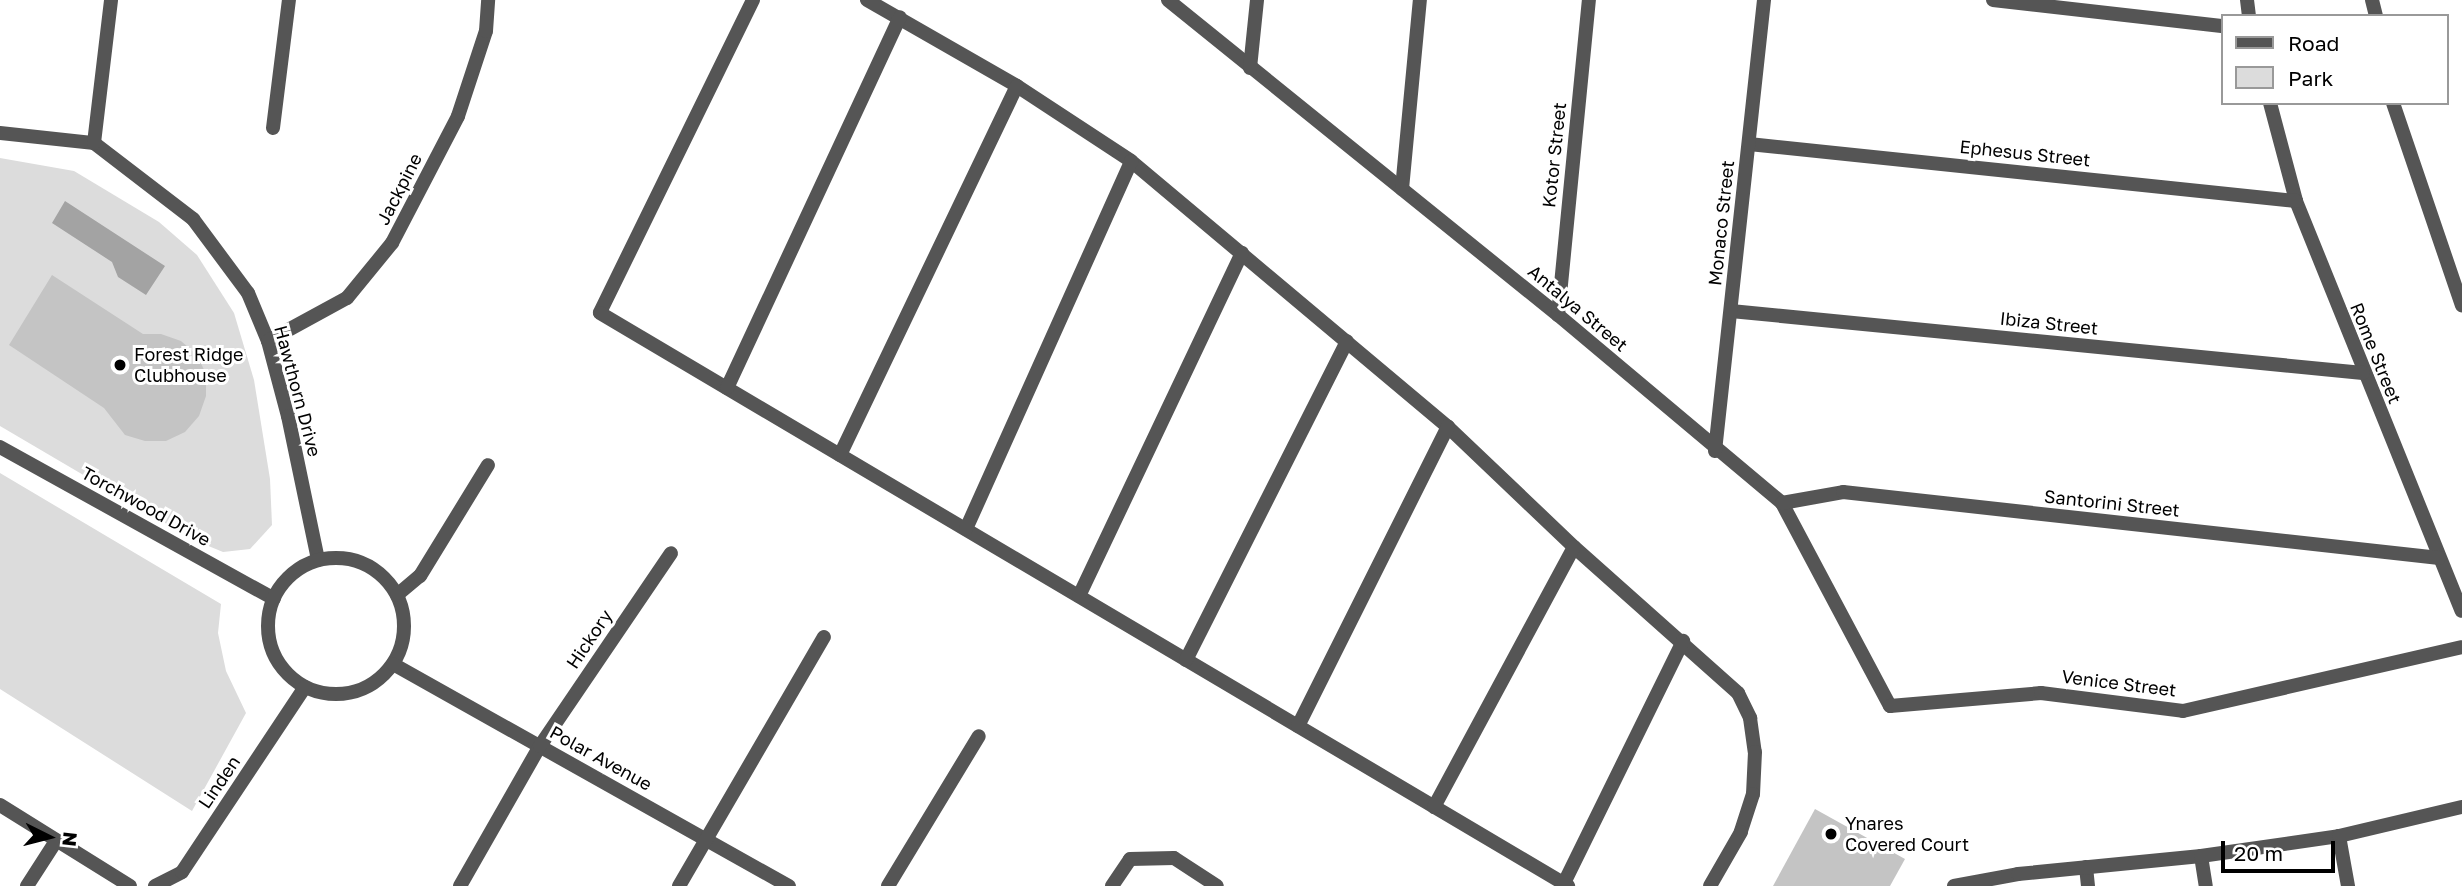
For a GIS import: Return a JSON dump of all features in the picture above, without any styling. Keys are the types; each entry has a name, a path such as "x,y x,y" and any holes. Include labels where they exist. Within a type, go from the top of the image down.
{"street":[{"path":"0,133 94,143 111,0"},
{"path":"273,128 289,0"},
{"name":"Jackpine","path":"268,341 347,298 392,243 458,116 486,31 488,0"},
{"path":"753,0 600,313 1566,885 1683,641"},
{"path":"867,0 1017,86 1131,161 1448,427 1574,547 1683,641 1738,693 1750,718 1755,752 1753,794 1741,832 1710,886"},
{"name":"Antalya Street","path":"1168,0 1558,315 1715,451 1782,503 1890,706"},
{"path":"1250,68 1257,0"},
{"path":"1402,189 1420,0"},
{"name":"Kotor Street","path":"1558,315 1589,0"},
{"name":"Monaco Street","path":"1715,451 1764,0"},
{"path":"1993,0 2220,26"},
{"path":"727,388 900,17"},
{"path":"840,455 1017,86"},
{"name":"Rome Street","path":"2271,105 2296,201 2363,373 2462,611"},
{"path":"2394,105 2462,306"},
{"name":"Hawthorn Drive","path":"94,143 193,219 248,293 268,341 318,559"},
{"name":"Ephesus Street","path":"1749,144 2296,201"},
{"path":"966,529 1131,161"},
{"path":"1079,596 1242,253"},
{"name":"Ibiza Street","path":"1731,311 2363,373"},
{"path":"1186,660 1347,341"},
{"path":"1298,726 1448,427"},
{"name":"Torchwood Drive","path":"0,447 274,599"},
{"path":"397,595 420,576 488,465"},
{"name":"Santorini Street","path":"1782,503 1843,492 2439,558"},
{"path":"1434,807 1574,547"},
{"name":"Hickory","path":"460,886 540,746 671,553"},
{"path":"341,557 364,563 384,576 397,595 403,630 393,664 376,681 354,692 329,694 305,687 285,671 272,649 268,624 274,599 291,575 318,559 341,557"},
{"path":"679,886 824,637"},
{"name":"Venice Street","path":"1890,706 2041,693 2183,710 2462,647"},
{"name":"Polar Avenue","path":"393,664 789,886"},
{"name":"Linden","path":"155,886 182,872 305,687"},
{"path":"888,886 979,736"},
{"path":"0,805 131,886"},
{"path":"1954,886 1963,881 2201,856 2339,836 2462,807"},
{"path":"2339,836 2348,886"},
{"path":"27,886 56,841"},
{"path":"2201,856 2206,886"},
{"path":"1112,886 1130,859 1174,858 1217,886"},
{"path":"2086,867 2088,886"}],"green space":[{"path":"0,158 74,171 159,222 197,255 234,313 254,380 270,479 272,525 250,549 223,552 194,540 0,426"},
{"path":"0,473 221,604 218,633 226,671 246,713 192,811 0,689"}],"shaded area":[{"path":"65,201 165,266 146,295 118,277 112,262 52,223"}],"building":[{"name":"Forest Ridge Clubhouse","path":"52,275 143,334 161,334 181,341 197,355 206,374 206,396 199,416 185,432 166,441 145,441 125,435 104,408 9,345"},
{"name":"Ynares Covered Court","path":"1815,809 1905,859 1890,886 1773,886"}],"place":[{"name":"Forest Ridge Clubhouse","path":"120,365"},
{"name":"Ynares Covered Court","path":"1831,834"}]}
